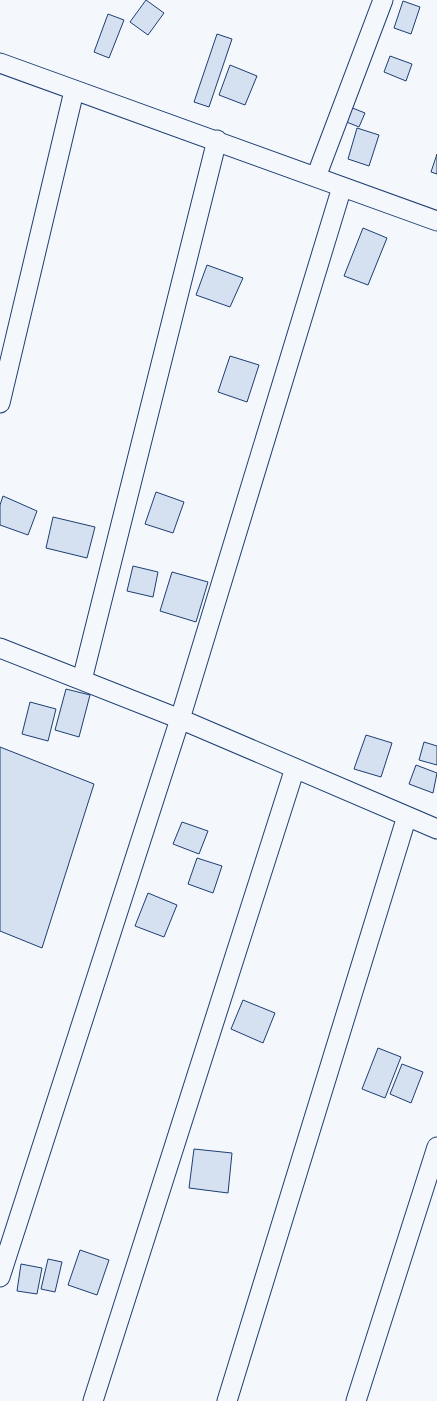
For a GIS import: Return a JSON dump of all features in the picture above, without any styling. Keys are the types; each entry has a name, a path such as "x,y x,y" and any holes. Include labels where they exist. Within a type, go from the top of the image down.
{"street":[{"path":"316,177 382,0"},
{"path":"0,63 437,221"},
{"path":"0,403 74,91"},
{"path":"82,680 217,140"},
{"path":"0,1277 180,719 342,187"},
{"path":"0,648 180,719 437,829"},
{"path":"93,1401 295,768"},
{"path":"227,1401 407,816"},
{"path":"356,1401 437,1147"}],"building":[{"path":"146,0 164,13 148,35 130,22"},
{"path":"403,1 420,7 411,34 394,28"},
{"path":"108,14 124,20 109,58 94,52"},
{"path":"217,34 232,39 209,107 194,102"},
{"path":"390,56 412,64 406,81 384,72"},
{"path":"230,65 257,76 245,105 219,95"},
{"path":"350,107 365,113 359,127 344,121"},
{"path":"357,128 379,135 369,166 348,159"},
{"path":"437,154 437,174 431,172"},
{"path":"363,228 387,238 368,285 344,276"},
{"path":"207,265 243,278 230,307 196,295"},
{"path":"230,356 259,365 247,402 218,392"},
{"path":"156,492 184,502 173,533 145,524"},
{"path":"3,496 37,511 28,535 0,525 0,505"},
{"path":"53,517 95,527 87,558 46,548"},
{"path":"133,566 158,572 153,597 127,591"},
{"path":"172,572 208,582 196,622 160,611"},
{"path":"66,689 90,695 79,737 55,730"},
{"path":"30,702 56,709 48,741 22,734"},
{"path":"366,735 392,743 381,777 354,769"},
{"path":"424,742 437,746 437,765 419,760"},
{"path":"0,747 94,784 42,948 0,931"},
{"path":"416,765 437,773 433,793 409,784"},
{"path":"182,822 208,831 199,854 173,844"},
{"path":"197,858 222,866 213,893 188,884"},
{"path":"148,893 177,905 164,937 135,926"},
{"path":"243,1000 275,1013 263,1043 231,1029"},
{"path":"378,1048 401,1057 385,1098 362,1089"},
{"path":"402,1064 423,1072 411,1103 390,1094"},
{"path":"194,1149 232,1153 228,1193 189,1188"},
{"path":"80,1250 109,1260 97,1295 68,1285"},
{"path":"48,1259 62,1262 55,1292 41,1289"},
{"path":"21,1264 42,1268 37,1294 17,1291"}]}
